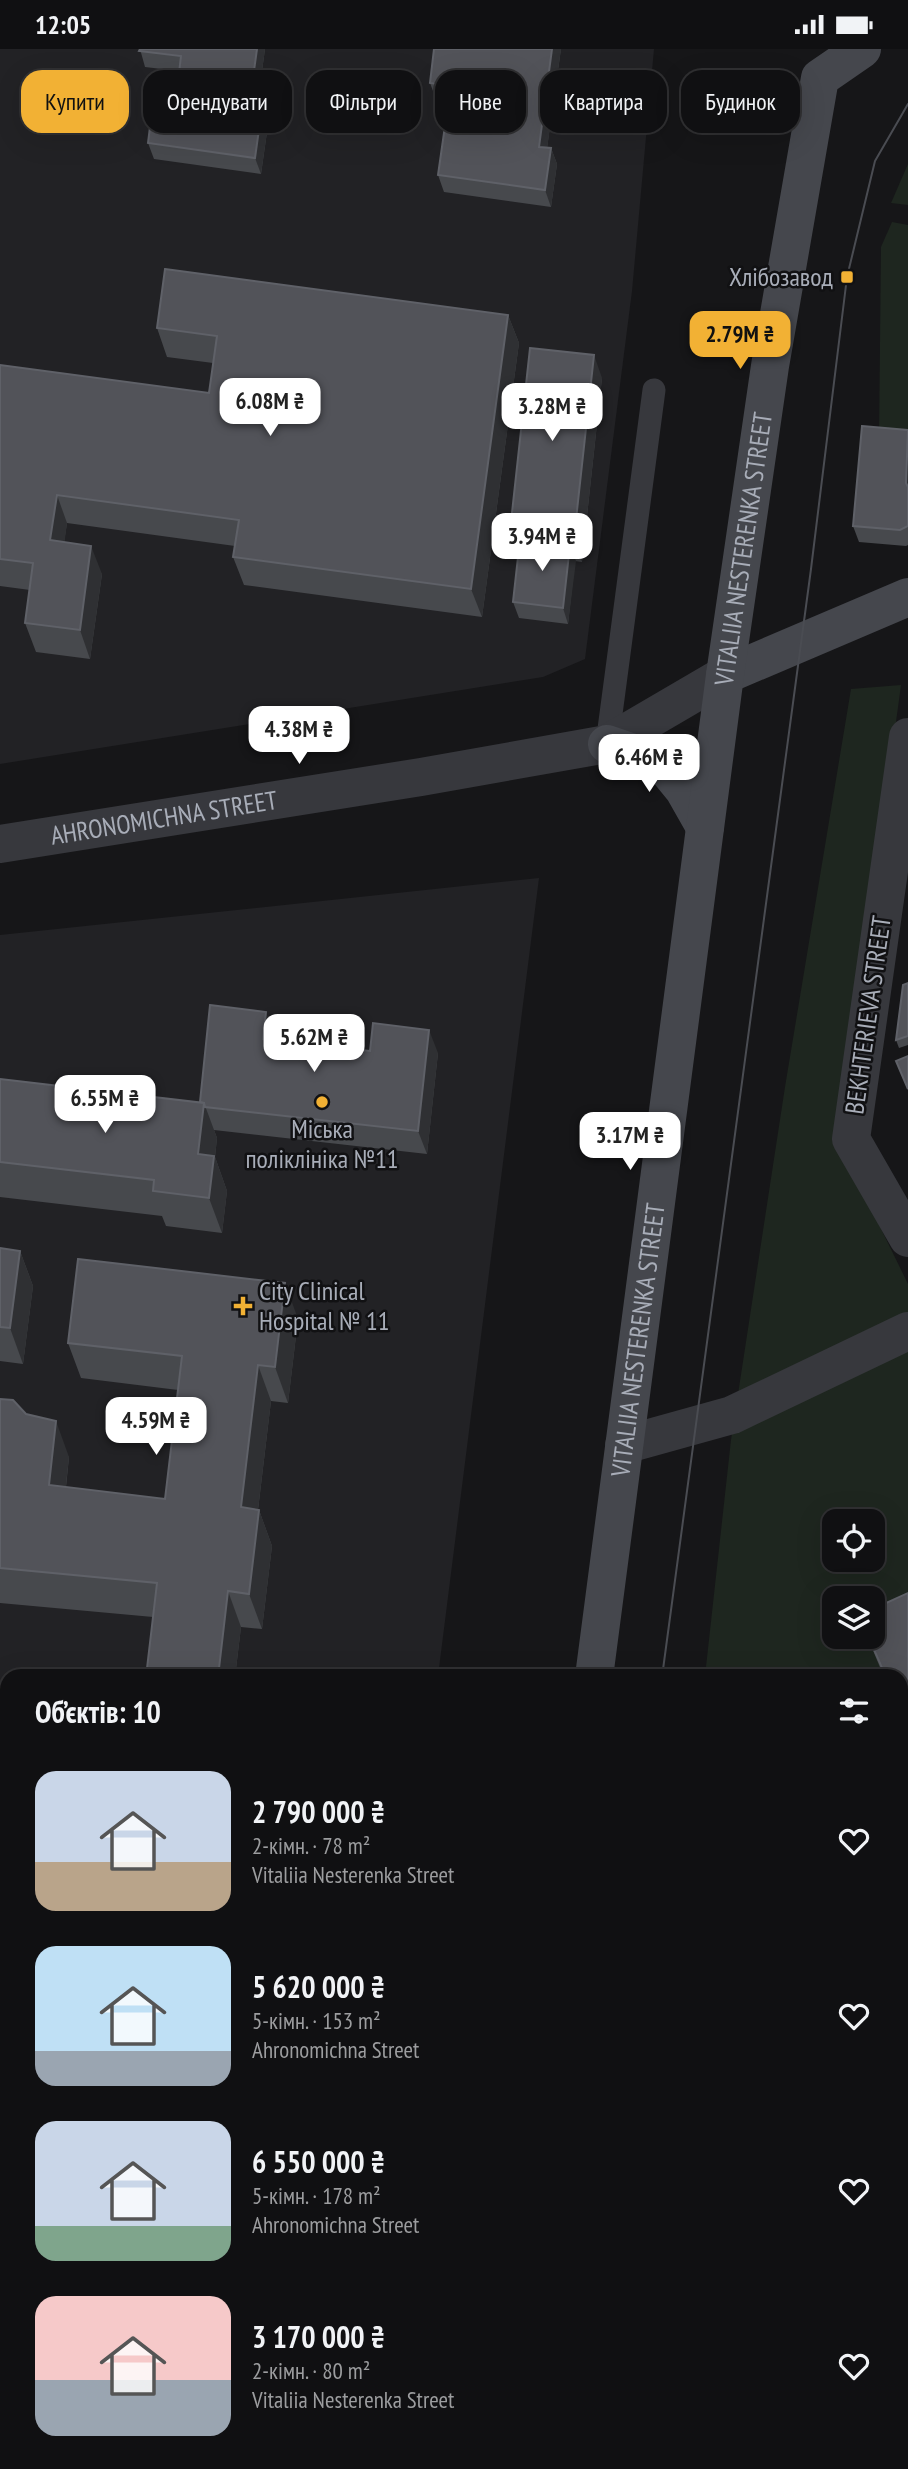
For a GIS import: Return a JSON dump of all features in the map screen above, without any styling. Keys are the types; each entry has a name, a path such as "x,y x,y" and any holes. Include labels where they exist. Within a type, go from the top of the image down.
{"main road":[{"path":"822,64 862,49"},
{"name":"VITALIIA NESTERENKA STREET","path":"595,1669 725,675 771,366 822,64"},
{"path":"725,675 908,597"},
{"path":"607,744 662,763 684,790 705,827"}],"street":[{"name":"AHRONOMICHNA STREET","path":"0,844 421,777 607,744 725,675"},
{"name":"BEKHTERIEVA STREET","path":"908,737 851,1139 908,1238"},
{"path":"624,1445 732,1415 908,1331"}],"lane":[{"path":"607,744 654,390"}],"shaded area":[{"path":"0,49 654,49 652,70 540,70 540,133 646,133 632,291 585,659 543,677 0,764"},
{"path":"908,164 908,205 891,203"},
{"path":"892,222 908,225 908,446 879,443 881,247"},
{"path":"901,685 839,1143 908,1284 908,1669 706,1669 731,1440 785,1087 851,689"},
{"name":"City Clinical Hospital № 11","path":"539,878 439,1669 0,1669 0,935"}],"building":[{"path":"257,49 254,70 179,70 181,56 139,51"},
{"path":"434,49 552,49 549,70 540,70 539,147 551,148 545,190 438,175 444,133 526,133 526,70 435,70 435,84 430,83"},
{"path":"149,133 258,133 255,158 148,143"},
{"path":"165,269 508,315 471,589 233,557 239,520 57,495 50,540 91,546 80,630 25,623 33,563 0,559 0,365 209,393 217,336 157,328"},
{"path":"530,348 594,355 574,538 510,531"},
{"path":"862,426 908,430 908,526 900,530 853,526"},
{"path":"520,539 570,545 563,608 513,602"},
{"path":"908,983 908,1036 896,1040 903,985"},
{"name":"Міська поліклініка №11","path":"210,1005 266,1012 263,1039 370,1051 373,1023 429,1030 418,1131 205,1107 204,1103 200,1102"},
{"path":"908,1056 908,1089 896,1061"},
{"path":"0,1079 204,1103 198,1154 214,1156 209,1198 153,1191 154,1180 0,1162"},
{"path":"0,1248 20,1251 10,1328 0,1327"},
{"path":"78,1259 285,1283 275,1367 258,1365 241,1507 259,1510 249,1594 228,1591 219,1669 147,1669 157,1583 0,1568 0,1399 13,1400 26,1414 56,1421 49,1485 165,1499 182,1356 68,1343"},
{"path":"908,1593 908,1669 882,1669 874,1649 885,1649 885,1604"}],"tram line":[{"path":"663,1669 811,569 847,277 875,161 908,104"}],"place":[{"name":"Хлібозавод","path":"847,277"},
{"name":"Міська поліклініка №11","path":"322,1102"},
{"name":"City Clinical Hospital № 11","path":"243,1306"}]}
